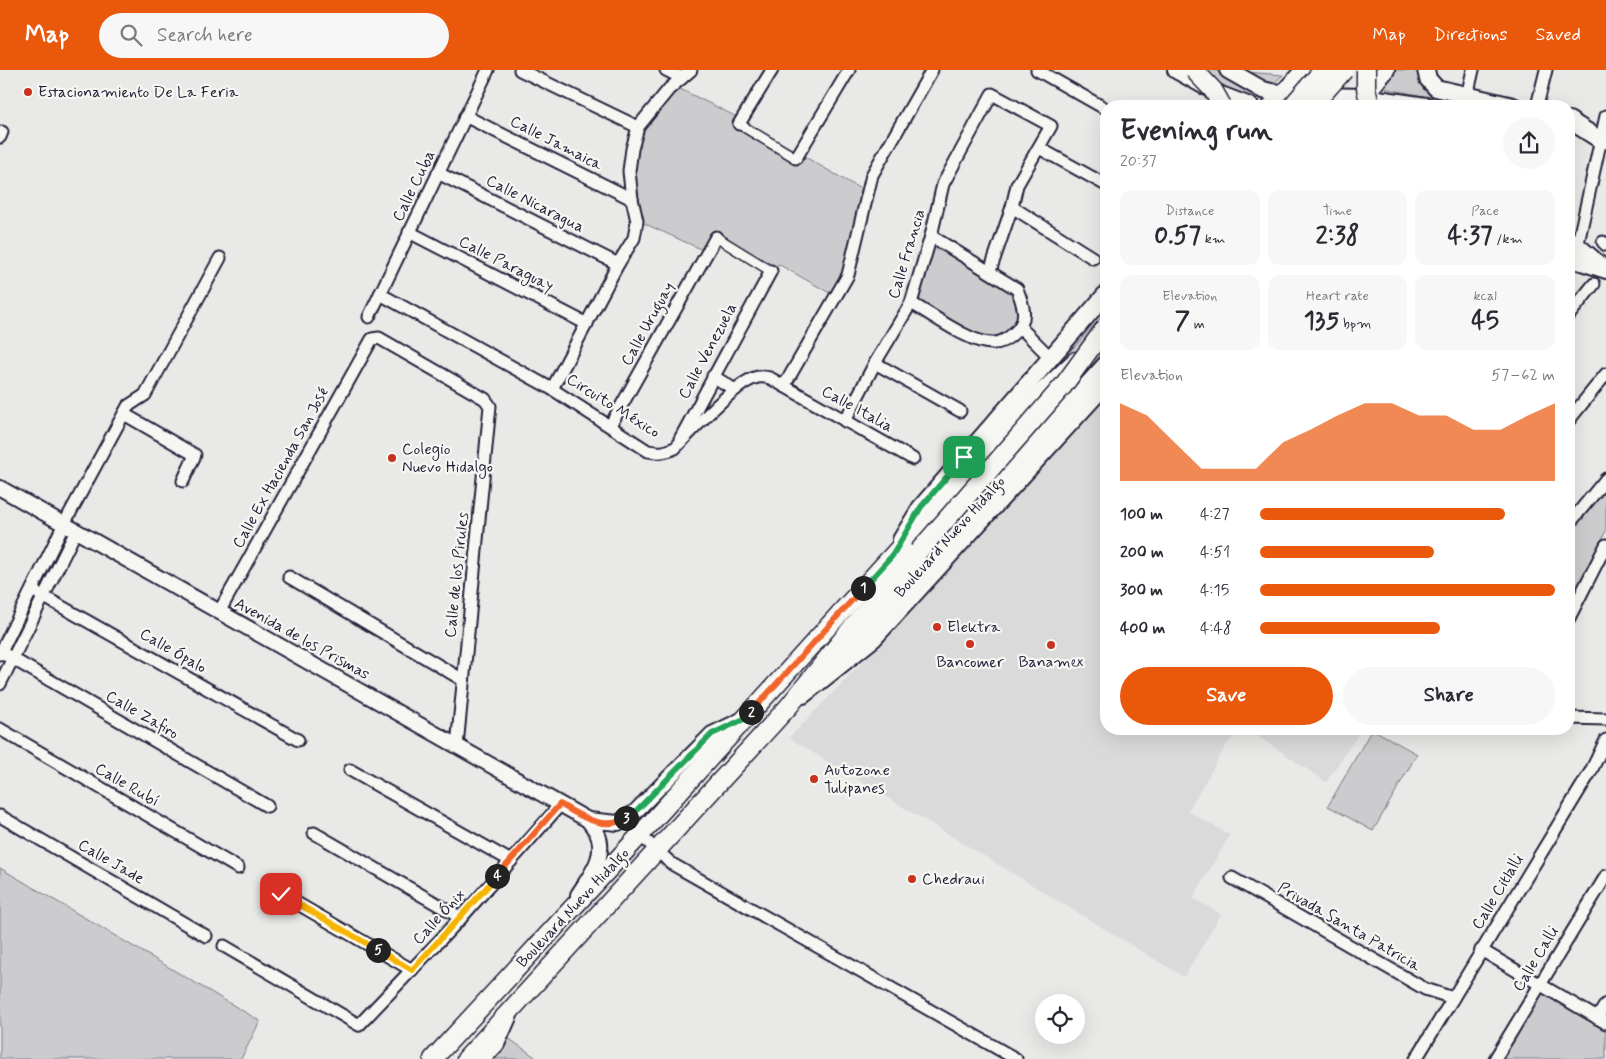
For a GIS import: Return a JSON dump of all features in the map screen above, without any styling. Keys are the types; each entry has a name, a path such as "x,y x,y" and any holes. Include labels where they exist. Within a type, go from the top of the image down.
{"main road":[{"path":"1176,70 1195,76 1220,95 1234,100"},
{"path":"1228,70 1279,100"},
{"path":"1286,100 1304,70"},
{"path":"1288,100 1324,70"},
{"path":"1318,100 1324,70"},
{"path":"1319,100 1344,70"},
{"path":"1356,100 1366,88 1367,70"},
{"path":"1355,100 1367,70"},
{"path":"1356,100 1386,70"},
{"path":"1426,70 1428,79 1436,88 1485,100"},
{"path":"1195,76 1211,100"},
{"path":"1195,76 1213,90 1219,100"},
{"path":"1575,124 1604,141"},
{"path":"1575,136 1604,141"},
{"path":"1575,249 1606,268"},
{"name":"Boulevard Nuevo Hidalgo","path":"892,556 921,507 1100,301"},
{"name":"Boulevard Nuevo Hidalgo","path":"433,1059 640,835 641,823 646,813 714,741 746,718 1053,382 1100,337"},
{"name":"Boulevard Nuevo Hidalgo","path":"789,706 859,618 1063,386 1100,338"},
{"name":"Boulevard Nuevo Hidalgo","path":"466,1059 789,706 877,618 1100,371"},
{"path":"789,706 873,639 1100,391"},
{"path":"482,1059 496,1044 512,1009"},
{"path":"444,1059 462,1038 478,1012"}],"street":[{"name":"Calle Cuba","path":"369,317 488,70"},
{"path":"520,70 638,127"},
{"path":"666,70 687,74"},
{"path":"772,70 739,124 796,158 849,70"},
{"path":"784,386 848,276 872,175 932,70"},
{"path":"1037,70 1100,106"},
{"path":"1467,96 1474,70"},
{"path":"1538,100 1546,70"},
{"name":"Circuito México","path":"687,74 668,88 638,127 629,171 637,221 634,238 618,264 552,389 648,451 658,453 668,452 675,448 735,390 748,381 759,377 770,378 784,386"},
{"name":"Calle Francia","path":"845,421 875,363 911,303 931,236 943,184 992,94 1051,126 1039,148"},
{"name":"Calle Jamaica","path":"465,116 632,199"},
{"path":"1575,237 1604,141 1606,116"},
{"path":"990,271 1012,207 1017,185 1039,148 1100,182"},
{"name":"Calle Nicaragua","path":"438,173 618,264"},
{"path":"1012,207 1093,258"},
{"name":"Calle Paraguay","path":"410,232 587,324"},
{"path":"911,303 976,341 992,344 1008,339 1020,328 1024,317 1023,304 1016,290 990,271 931,236"},
{"path":"716,237 771,271"},
{"name":"Calle Uruguay","path":"610,426 716,237"},
{"path":"0,684 44,596 70,528 128,406 145,394 220,258"},
{"name":"Calle Venezuela","path":"675,448 771,271"},
{"path":"1575,308 1594,284"},
{"path":"380,294 552,389"},
{"path":"1020,328 1051,358"},
{"name":"Calle Ex Hacienda San José","path":"219,612 372,339 379,338 485,399 490,406"},
{"path":"875,363 960,411"},
{"path":"1575,413 1606,374"},
{"path":"713,376 735,390"},
{"name":"Calle Italia","path":"784,386 913,459"},
{"name":"Calle de los Pirules","path":"457,746 490,406"},
{"path":"124,414 195,455 183,481"},
{"path":"1575,517 1606,479"},
{"name":"Avenida de los Prismas","path":"0,488 588,820 618,823 635,812 712,734 746,718"},
{"path":"0,653 32,590 70,528"},
{"path":"1575,606 1606,545"},
{"path":"289,577 463,680"},
{"name":"Calle Ópalo","path":"32,590 298,740"},
{"name":"Calle Zafiro","path":"0,653 267,806"},
{"path":"1575,718 1606,720"},
{"name":"Calle Rubí","path":"0,729 238,868"},
{"name":"Calle Citlalli","path":"1416,1059 1590,771 1606,740"},
{"path":"350,770 511,861"},
{"name":"Calle Ónix","path":"224,946 359,1025 461,918 560,804"},
{"name":"Calle Jade","path":"0,816 206,936"},
{"path":"567,915 599,859 601,844 597,832 588,820"},
{"path":"314,833 461,918"},
{"path":"640,835 672,864 1016,1059"},
{"name":"Calle Calli","path":"1495,1059 1606,876"},
{"name":"Privada Santa Patricia","path":"1232,878 1424,988 1453,998"},
{"path":"281,894 412,970"},
{"path":"1482,950 1602,1020 1606,1004"}],"shaded area":[{"path":"1191,70 1215,70 1263,98 1255,100 1224,91"},
{"path":"1393,70 1417,70 1423,89 1433,95 1433,98 1383,88 1382,84"},
{"path":"1245,72 1283,75 1273,84"},
{"path":"674,86 741,119 738,125 797,160 800,154 864,191 856,255 835,296 778,264 774,269 714,235 705,251 639,221 630,171 640,127"},
{"path":"931,236 1017,289 1020,327 993,344 911,303"},
{"path":"1100,319 1100,322 1077,354 1041,383"},
{"path":"1100,348 1100,362 1063,404 1057,406"},
{"path":"1098,388 1100,390 1100,735 1234,735 1188,811 1230,835 1193,898 1221,914 1184,977 789,738 883,641"},
{"path":"1606,485 1606,531 1575,592 1575,523"},
{"path":"1256,735 1358,735 1326,782"},
{"path":"1369,735 1383,735 1417,754 1373,831 1328,806"},
{"path":"0,868 260,1021 241,1059 0,1059"},
{"path":"1540,989 1606,1028 1606,1059 1499,1059"},
{"path":"494,1028 535,1057 533,1059 469,1059"}],"place":[{"name":"Estacionamiento De La Feria","path":"28,92"},
{"name":"Colegio Nuevo Hidalgo","path":"392,458"},
{"name":"Elektra","path":"937,627"},
{"name":"Bancomer","path":"970,644"},
{"name":"Banamex","path":"1051,645"},
{"name":"Autozone Tulipanes","path":"814,779"},
{"name":"Chedraui","path":"912,879"}],"route":[{"path":"281,894 412,970 461,918 560,804 588,820 618,823 635,812 712,734 725,726 746,718 892,556 921,507 964,457"}]}
